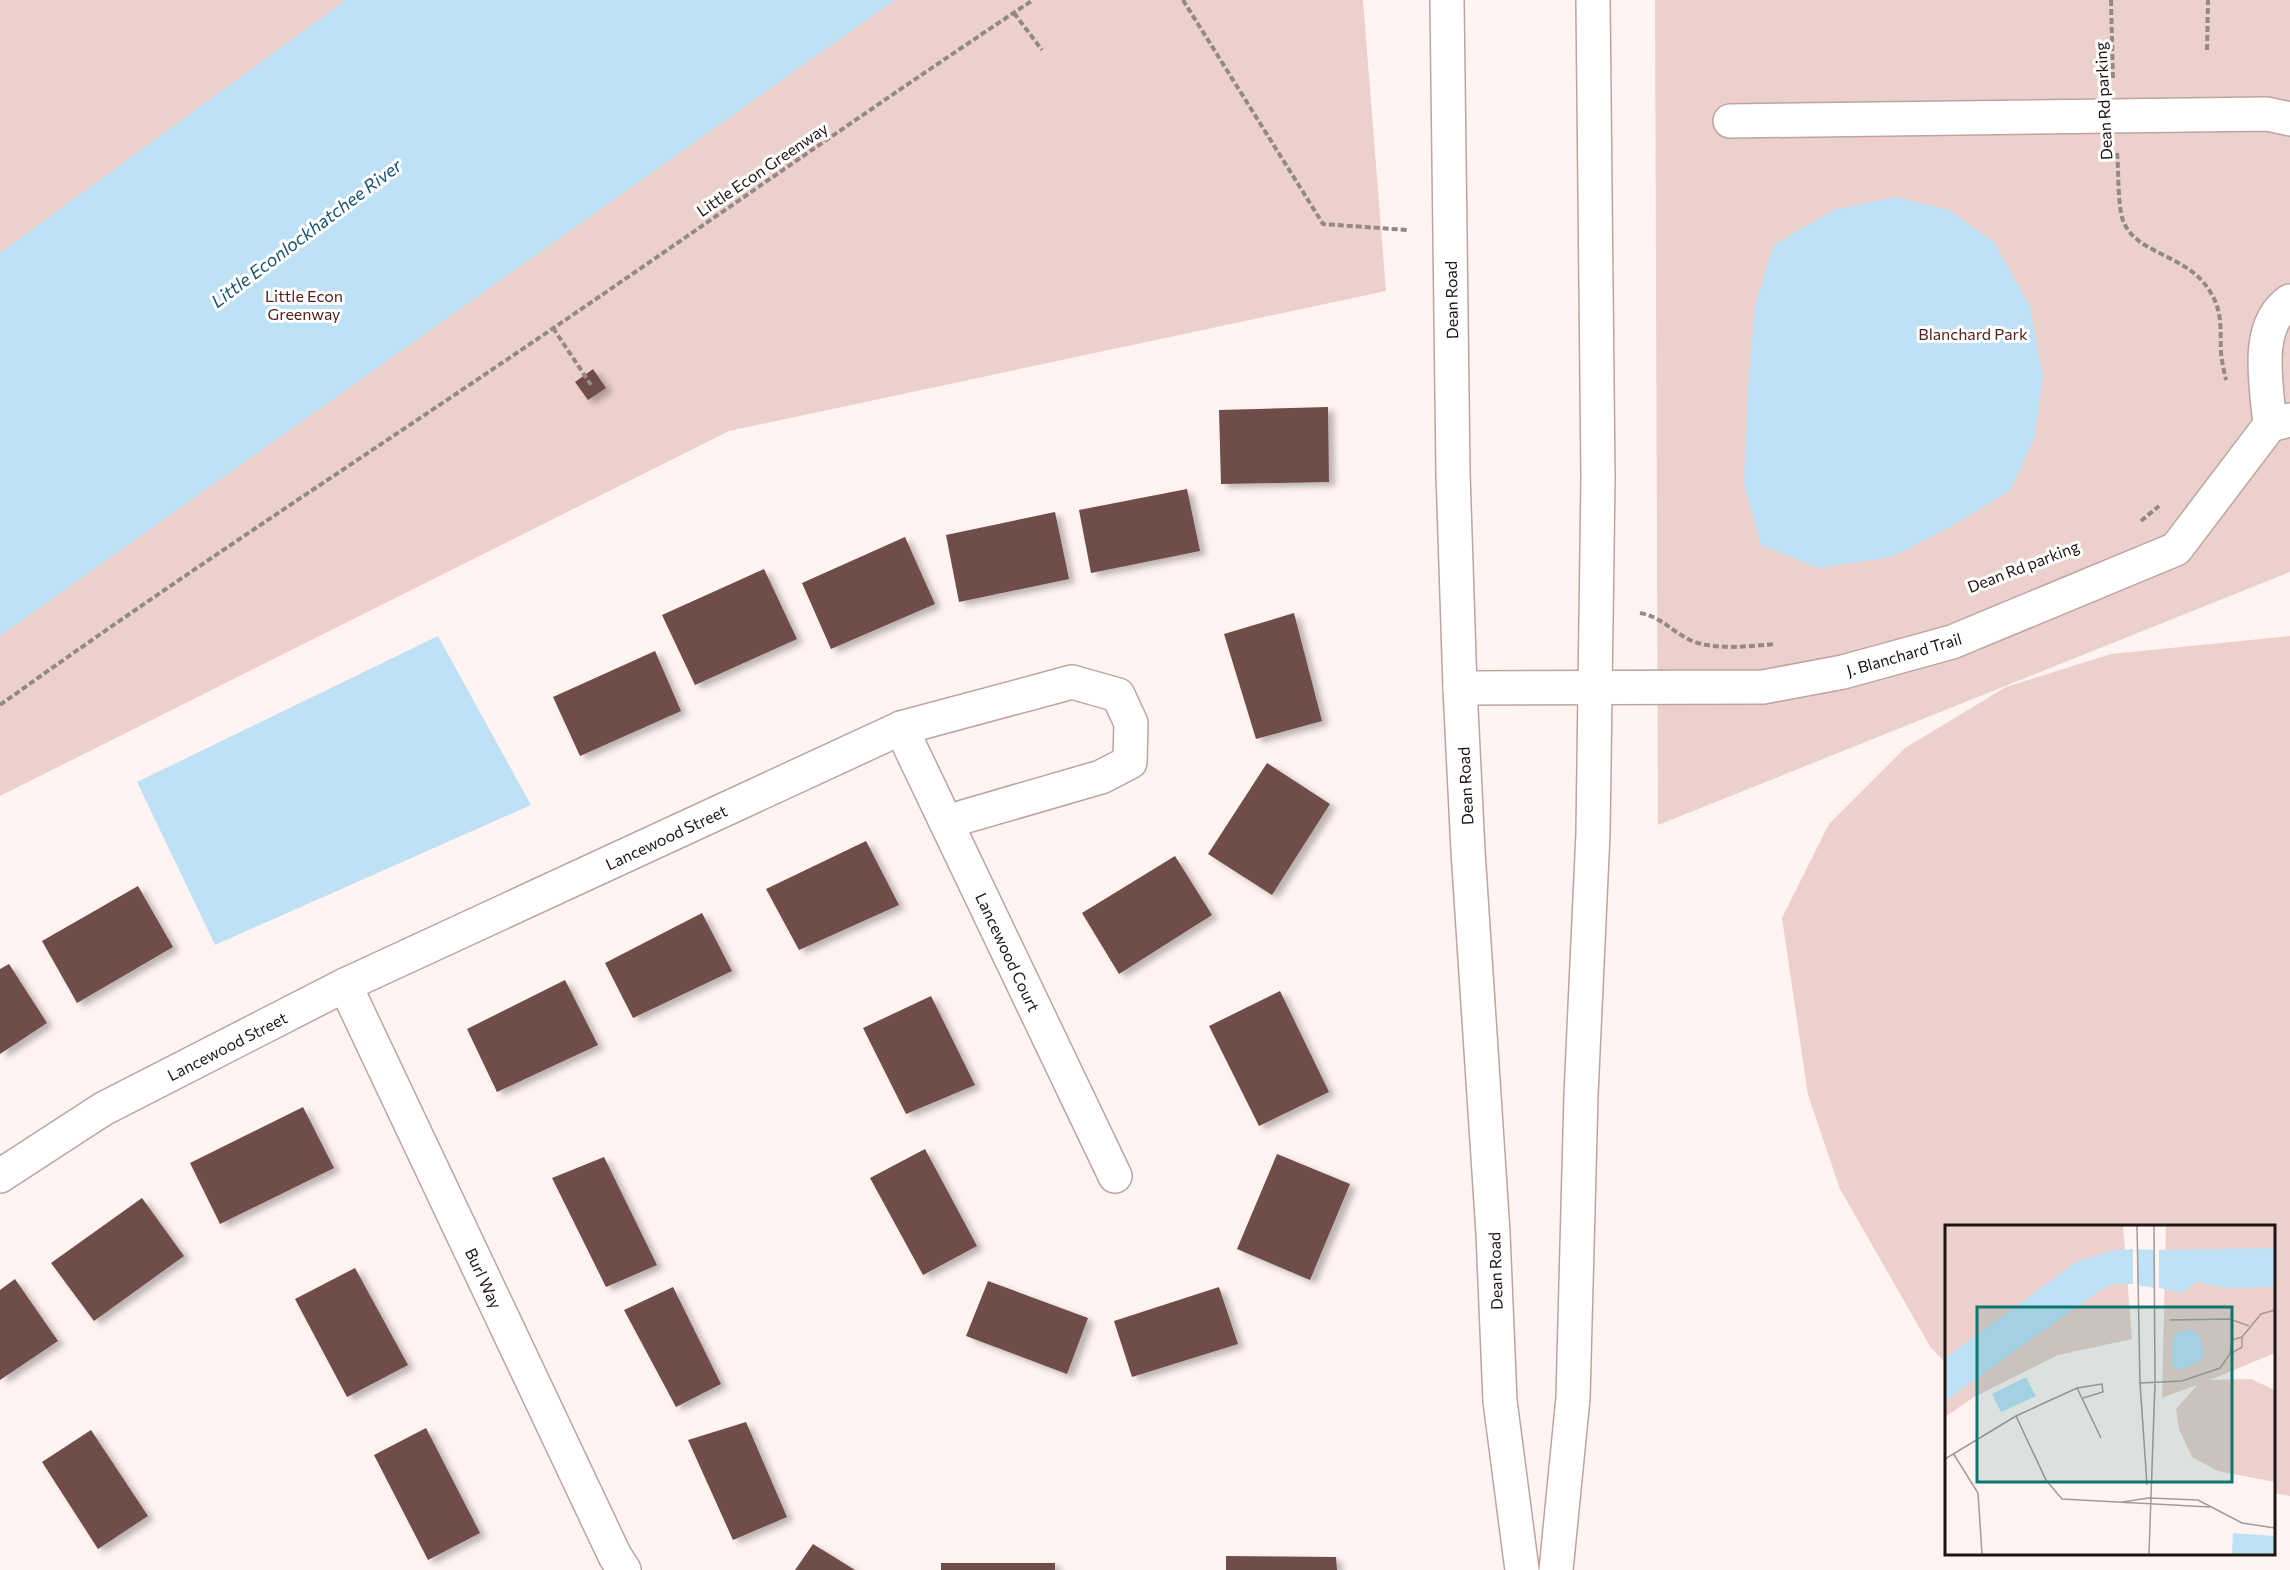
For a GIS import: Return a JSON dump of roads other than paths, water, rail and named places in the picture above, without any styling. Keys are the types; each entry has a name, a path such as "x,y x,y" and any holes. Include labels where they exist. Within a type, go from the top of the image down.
{"street":[{"name":"Dean Road","path":"1447,0 1453,473 1460,688 1468,851 1493,1233 1500,1401 1522,1570"},
{"path":"1556,1570 1573,1398 1576,1219 1593,833 1598,478 1593,0"},
{"path":"1730,121 2267,114 2290,119"},
{"name":"J. Blanchard Trail","path":"1460,688 1763,687 1843,672 1952,642 2176,549 2280,422 2264,352 2271,326 2290,301"},
{"name":"Lancewood Street","path":"0,1176 103,1109 345,985 901,728 1072,682 1118,695 1131,723 1130,762 1101,777 946,822"},
{"name":"Lancewood Court","path":"901,728 1115,1176"},
{"name":"Burl Way","path":"345,985 615,1556 624,1570"}],"water":[{"name":"Little Econlockhatchee River","path":"346,0 895,0 0,636 0,253"},
{"path":"1896,197 1949,210 1994,242 2030,306 2043,377 2035,436 2011,490 1950,527 1892,557 1818,568 1761,545 1744,484 1748,388 1755,306 1774,245 1833,210"},
{"path":"438,636 531,805 215,945 137,782"}],"park label":[{"name":"Little Econ Greenway","path":"304,304"},
{"name":"Blanchard Park","path":"1973,333"}]}
